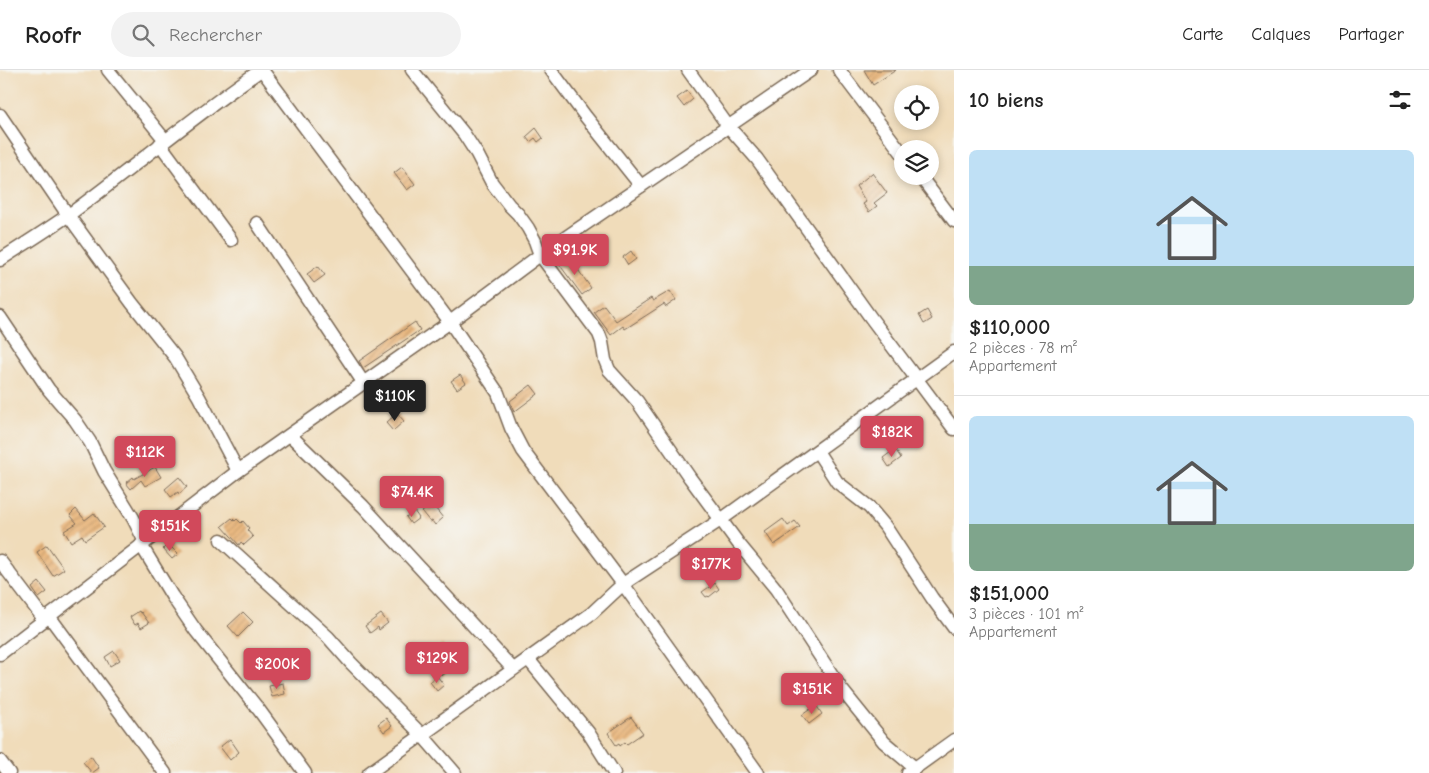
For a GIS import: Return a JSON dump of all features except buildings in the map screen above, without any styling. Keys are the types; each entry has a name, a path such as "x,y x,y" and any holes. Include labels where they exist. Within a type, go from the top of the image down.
{"street":[{"path":"108,70 163,142 231,240"},
{"path":"0,260 68,215 189,121 261,70 450,322 498,393 511,428 523,451 623,584 758,773"},
{"path":"412,70 464,134 492,183 528,228 540,255 599,334 609,370 637,401 690,478 785,602 842,690 860,714 911,771 954,740"},
{"path":"551,70 586,118 641,186"},
{"path":"688,70 728,126 757,159 954,429"},
{"path":"0,654 238,470 450,322 540,255 811,70"},
{"path":"840,70 894,142"},
{"path":"0,115 68,215 184,371 200,397 238,470"},
{"path":"927,185 954,221"},
{"path":"257,223 363,382"},
{"path":"0,317 49,390 75,420 90,442 104,471 133,518 143,543 172,596 196,632 259,710 305,773"},
{"path":"369,773 592,613 623,584 722,519 954,352"},
{"path":"290,434 363,506 513,669"},
{"path":"817,451 837,482 869,507 885,526 954,628"},
{"path":"221,540 328,637 350,663 422,735 455,773"},
{"path":"0,561 165,773"},
{"path":"528,659 588,732 614,773"},
{"path":"0,761 9,773"}]}
